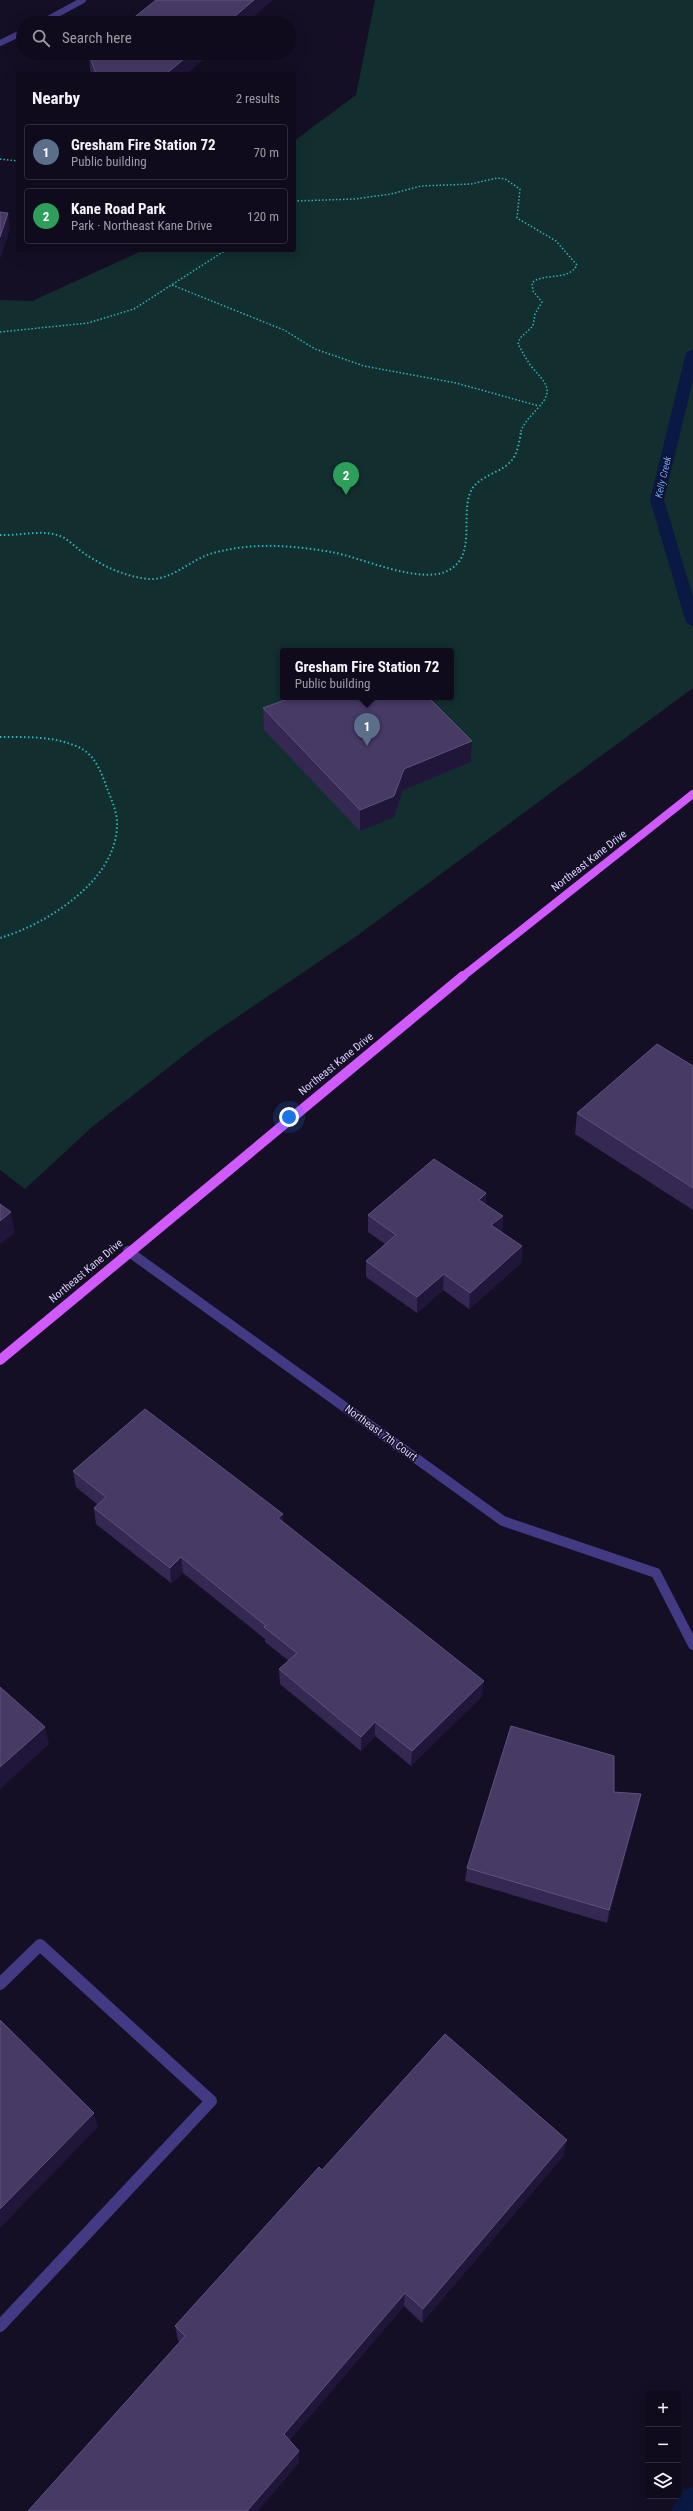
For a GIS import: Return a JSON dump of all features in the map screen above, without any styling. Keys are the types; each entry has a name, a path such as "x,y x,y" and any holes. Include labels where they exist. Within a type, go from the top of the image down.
{"main road":[{"name":"Northeast Kane Drive","path":"0,1360 128,1251 474,967 693,794"}],"street":[{"path":"54,16 84,0"},
{"path":"0,44 16,36"},
{"name":"Northeast 7th Court","path":"128,1251 503,1521 656,1573 693,1645"},
{"path":"0,1984 40,1945 211,2101 0,2326"}],"path":[{"path":"0,159 16,161"},
{"path":"0,535 50,534 60,536 96,560 124,572 148,578 167,577 211,554 262,546 328,552 405,571 426,574 443,573 456,564 467,543 466,513 470,492 478,482 512,460 518,450 524,424 547,396 547,387 529,363 518,344 520,338 533,326 535,314 542,302 533,291 532,282 537,278 553,278 568,273 575,269 576,265 569,252 558,242 517,218 521,194 514,183 497,178 471,184 421,186 391,194 355,199 296,201"},
{"path":"0,332 64,327 109,318 134,309 172,285 192,270 223,252"},
{"path":"172,285 210,301 250,315 284,330 315,349 364,366 456,383 539,406"},
{"path":"0,737 53,741 85,751 101,772 115,809 117,826 114,842 102,867 83,891 55,915 29,930 0,938"}],"green space":[{"path":"375,0 693,0 693,688 358,935 205,1039 92,1127 25,1189 0,1170 0,300 32,301 140,252 296,252 296,140 356,95"}],"building":[{"path":"156,0 254,0 235,16 136,16"},
{"path":"91,60 183,60 168,72 95,72"},
{"path":"0,212 8,213 0,237"},
{"path":"285,700 431,700 472,741 404,769 394,796 360,810 263,708"},
{"path":"657,1044 693,1066 693,1188 577,1113"},
{"path":"434,1159 486,1193 479,1200 503,1216 491,1225 522,1246 470,1293 444,1274 417,1297 366,1261 396,1235 368,1215"},
{"path":"0,1204 11,1212 0,1221"},
{"path":"145,1409 283,1514 278,1518 484,1681 412,1751 375,1722 361,1737 279,1669 297,1653 264,1627 266,1626 181,1557 170,1568 94,1508 106,1497 73,1471"},
{"path":"0,1687 45,1727 0,1767"},
{"path":"511,1726 614,1756 614,1792 641,1794 609,1910 467,1868"},
{"path":"0,2020 94,2113 0,2209"},
{"path":"445,2034 567,2140 423,2309 405,2293 284,2434 299,2451 247,2511 28,2511 185,2336 175,2326 319,2167 322,2170"}],"waterway":[{"name":"Kelly Creek","path":"693,353 657,500 693,622"},
{"name":"Kelly Creek","path":"685,2511 693,2500"}],"place":[{"name":"Kane Road Park","path":"346,495"},
{"name":"Gresham Fire Station 72","path":"367,746"}]}
